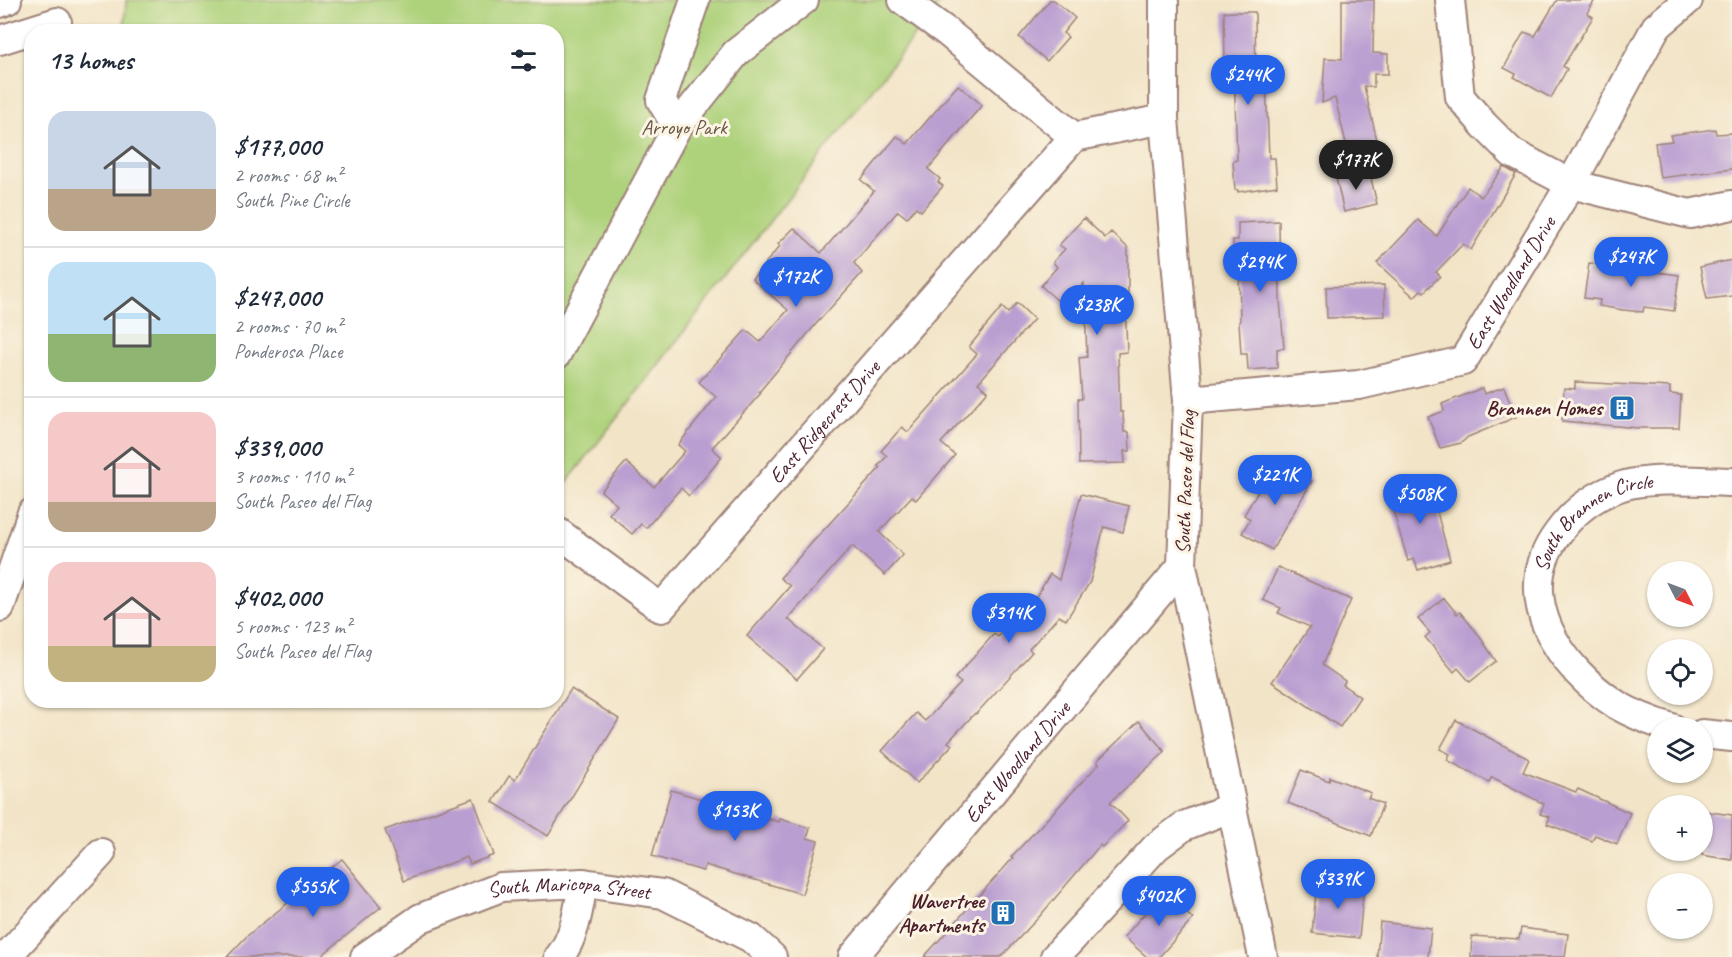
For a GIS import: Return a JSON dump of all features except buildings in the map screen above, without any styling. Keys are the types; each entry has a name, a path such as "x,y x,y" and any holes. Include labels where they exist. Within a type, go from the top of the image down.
{"street":[{"path":"0,3 7,0"},
{"path":"677,127 661,100 695,0"},
{"path":"564,340 677,127 736,53 804,0"},
{"path":"903,0 947,32 1074,137 1164,119"},
{"name":"South Paseo del Flag","path":"1164,0 1164,119 1188,400 1182,566 1263,957"},
{"path":"1450,0 1460,97 1512,153 1571,184 1690,214 1732,205"},
{"name":"East Woodland Drive","path":"1188,400 1359,385 1463,361 1571,184 1656,27 1688,0"},
{"path":"41,24 56,18"},
{"path":"0,40 24,31"},
{"name":"East Ridgecrest Drive","path":"564,537 661,609 1074,137"},
{"name":"South Brannen Circle","path":"1647,718 1619,706 1587,683 1559,650 1548,631 1539,595 1543,558 1550,543 1574,514 1601,495 1618,487 1641,482 1732,482"},
{"path":"0,607 24,536"},
{"name":"East Woodland Drive","path":"853,957 1182,566"},
{"path":"1713,735 1732,737"},
{"path":"1055,957 1156,847 1184,826 1232,807"},
{"path":"6,957 101,853"},
{"path":"559,957 578,915 583,883"},
{"name":"South Maricopa Street","path":"365,957 421,918 501,887 583,883 663,894 751,938 771,957"}],"green space":[{"name":"Arroyo Park","path":"126,0 942,0 564,486 564,24 124,24"}],"place":[{"name":"Brannen Homes","path":"1622,408"},
{"name":"Wavertree Apartments","path":"1003,913"}]}
